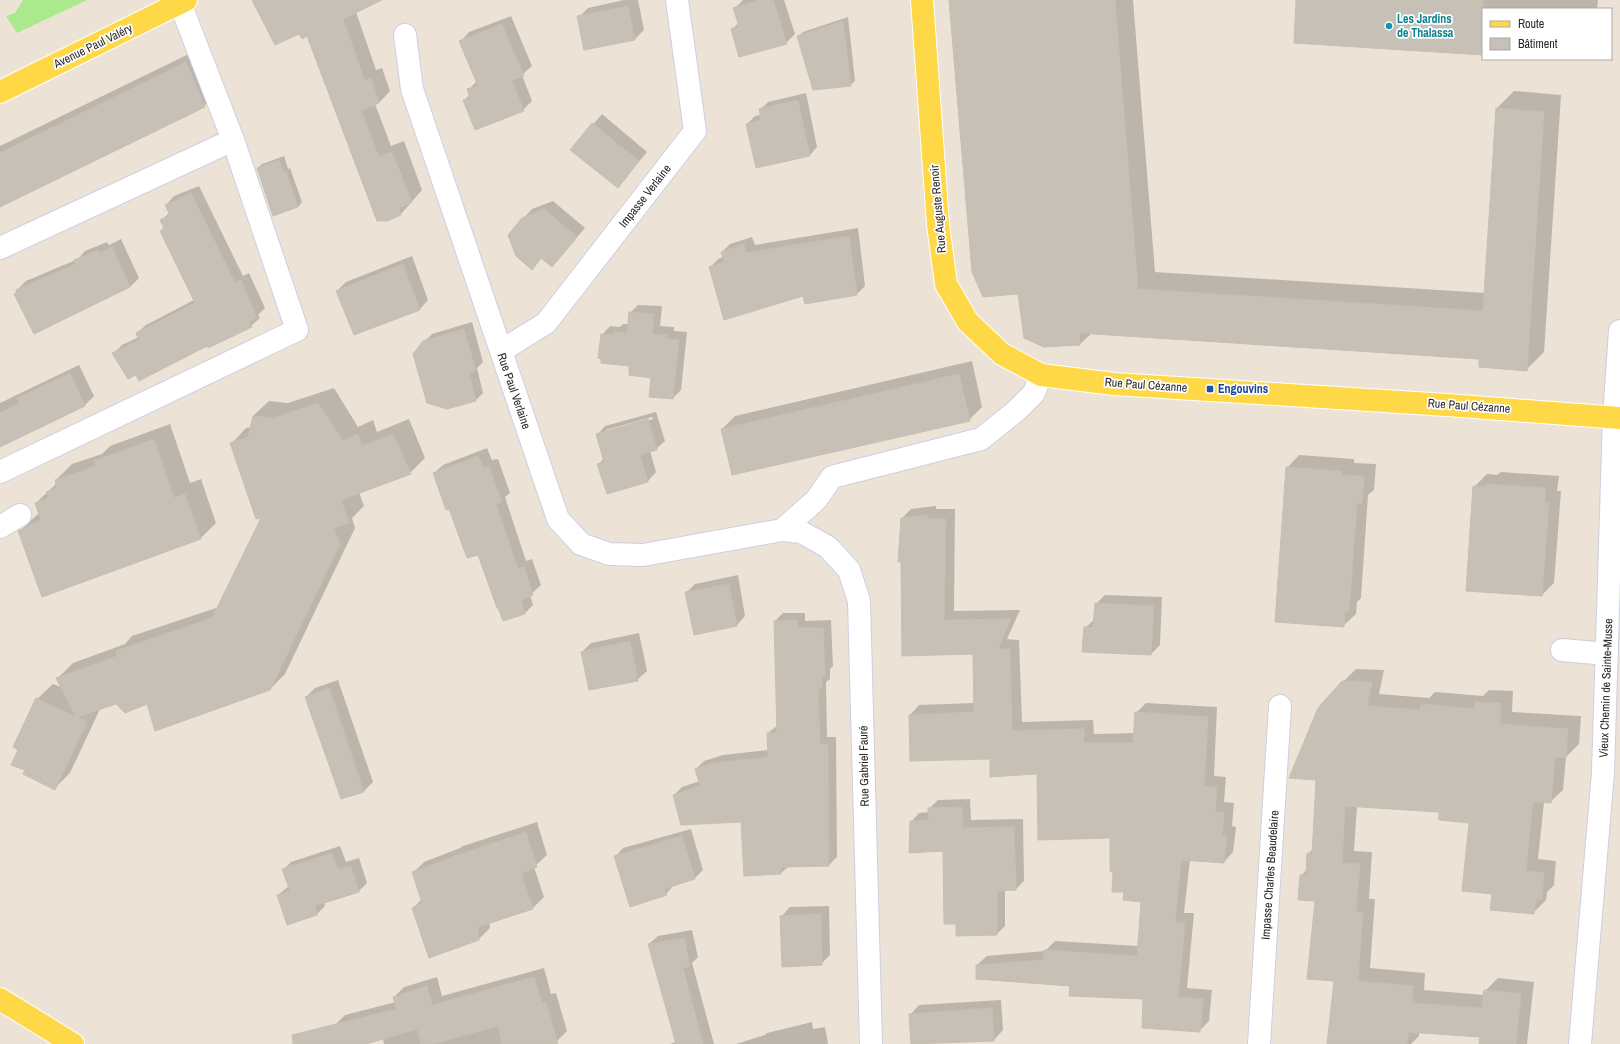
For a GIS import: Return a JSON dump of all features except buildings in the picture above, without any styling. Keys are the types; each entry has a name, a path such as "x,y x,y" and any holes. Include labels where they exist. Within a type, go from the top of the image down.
{"main road":[{"name":"Rue Auguste Renoir","path":"922,0 938,224 946,284 968,322 1002,354 1041,375"},
{"name":"Avenue Paul Valéry","path":"1,88 183,1"},
{"name":"Rue Paul Cézanne","path":"1041,375 1114,384 1439,404 1617,418"},
{"path":"0,999 73,1044"}],"street":[{"name":"Impasse Verlaine","path":"501,351 546,323 695,131 677,0"},
{"path":"0,472 297,330 233,140 183,1"},
{"name":"Rue Paul Verlaine","path":"405,35 412,89 558,519 581,544 609,554 643,555 782,530"},
{"path":"0,248 233,140"},
{"name":"Vieux Chemin de Sainte-Musse","path":"1580,1044 1604,772 1607,654 1620,331"},
{"path":"782,530 816,500 832,478 981,438 1016,411 1034,393 1041,375"},
{"path":"0,527 20,515"},
{"name":"Rue Gabriel Fauré","path":"782,530 801,532 828,547 849,570 859,601 870,1044"},
{"path":"1562,650 1607,654"},
{"name":"Impasse Charles Beaudelaire","path":"1260,1044 1280,706"}],"green space":[{"path":"23,0 87,0 17,33 6,16 15,13"}],"place":[{"name":"Les Jardins de Thalassa","path":"1389,26"},
{"name":"Engouvins","path":"1210,389"}]}
